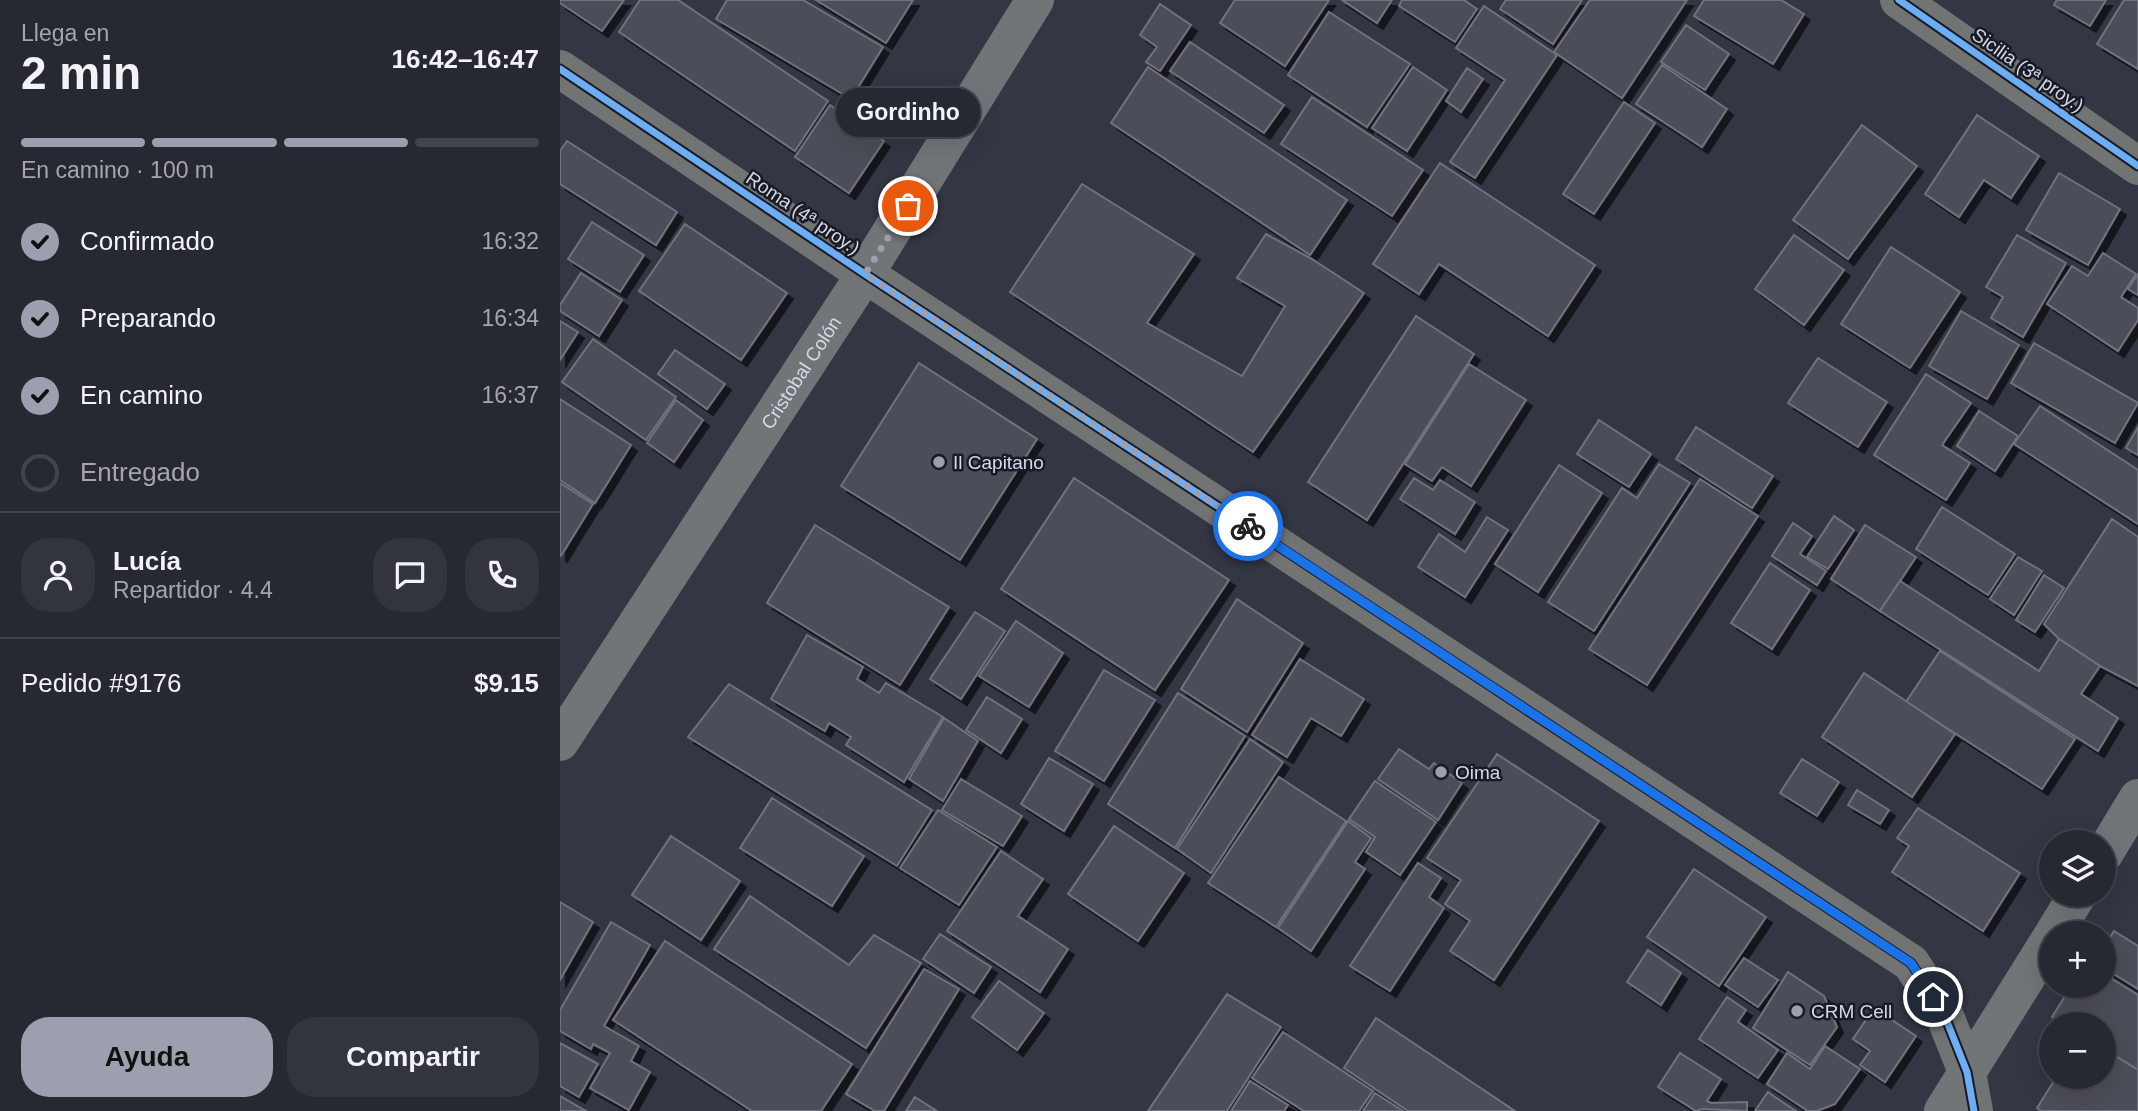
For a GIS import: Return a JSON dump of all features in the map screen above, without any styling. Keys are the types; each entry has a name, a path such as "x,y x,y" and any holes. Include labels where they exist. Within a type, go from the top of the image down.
{"main road":[{"name":"Cristobal Colón","path":"560,743 865,274 1035,0"},
{"path":"2116,834 2138,798"},
{"path":"1943,1111 2039,957"}],"street":[{"name":"Sicilia (3ª proy.)","path":"1899,0 2138,166"},
{"name":"Roma (4ª proy.)","path":"560,69 865,274 1911,963 1944,1014 1968,1072 1974,1111"}],"building":[{"path":"560,0 624,0 602,31 560,3"},
{"path":"640,0 678,0 828,101 795,151 619,32"},
{"path":"727,0 803,0 883,47 851,99 716,19"},
{"path":"816,0 913,0 886,43"},
{"path":"1235,0 1329,0 1285,66 1220,23"},
{"path":"1342,0 1392,0 1377,23"},
{"path":"1402,0 1464,0 1477,9 1455,42 1399,6"},
{"path":"1506,0 1582,0 1553,44 1500,9"},
{"path":"1590,0 1687,0 1622,98 1554,52"},
{"path":"1704,0 1781,0 1804,14 1773,64 1694,16"},
{"path":"2057,0 2106,0 2090,26 2054,5"},
{"path":"2124,0 2138,0 2138,69 2097,44"},
{"path":"1160,4 1191,25 1160,71 1146,62 1157,47 1140,35"},
{"path":"1484,6 1557,55 1475,178 1450,162 1505,80 1456,48"},
{"path":"1329,12 1410,64 1367,127 1288,75"},
{"path":"1686,25 1729,54 1705,90 1661,62"},
{"path":"1190,42 1284,105 1264,133 1170,71"},
{"path":"1662,65 1727,109 1702,147 1636,104"},
{"path":"1148,67 1347,200 1310,255 1111,123"},
{"path":"1413,67 1447,90 1407,151 1372,128"},
{"path":"1467,68 1483,79 1461,112 1446,101"},
{"path":"1312,97 1423,170 1392,216 1281,144"},
{"path":"1624,102 1655,123 1594,214 1563,194"},
{"path":"830,105 884,141 849,193 795,157"},
{"path":"1977,115 2039,156 2011,198 1984,180 1959,217 1925,194"},
{"path":"1862,125 1917,166 1848,259 1793,220"},
{"path":"567,141 677,212 656,245 560,184 560,151"},
{"path":"1440,163 1595,265 1548,336 1439,264 1419,294 1373,264"},
{"path":"2059,173 2120,209 2088,265 2026,230"},
{"path":"1082,184 1194,254 1147,323 1242,376 1285,306 1237,278 1266,234 1312,259 1364,293 1253,452 1010,292"},
{"path":"592,222 644,255 620,292 568,259"},
{"path":"685,224 787,293 741,360 639,291"},
{"path":"1794,235 1844,270 1804,325 1755,289"},
{"path":"2017,235 2066,263 2023,337 1991,318 2003,297 1986,287"},
{"path":"1891,247 1960,292 1910,368 1841,324"},
{"path":"2103,253 2136,274 2121,297 2138,308 2138,320 2118,351 2047,304 2072,266 2088,276"},
{"path":"581,273 622,300 599,336 560,311 560,305"},
{"path":"2138,274 2138,295 2128,289"},
{"path":"1961,311 2019,345 1987,399 1929,366"},
{"path":"1416,316 1474,354 1367,520 1308,482"},
{"path":"560,321 578,332 560,360"},
{"path":"593,339 676,397 646,440 562,382"},
{"path":"2034,343 2138,403 2115,443 2011,383"},
{"path":"675,350 725,384 707,409 658,374"},
{"path":"1818,358 1887,402 1858,447 1788,403"},
{"name":"Il Capitano","path":"919,363 1037,439 960,560 841,486"},
{"path":"1469,364 1526,400 1471,486 1442,467 1432,481 1405,464"},
{"path":"1926,374 1971,403 1942,445 1970,463 1946,500 1874,455"},
{"path":"560,399 631,445 595,503 560,480"},
{"path":"676,400 703,420 674,462 647,443"},
{"path":"2040,406 2138,470 2138,524 2014,444"},
{"path":"1979,411 2018,436 1995,471 1957,446"},
{"path":"1599,420 1651,454 1629,487 1577,454"},
{"path":"1696,427 1773,476 1752,508 1676,459"},
{"path":"2138,427 2138,455 2126,448"},
{"path":"1659,464 1690,483 1594,631 1548,602 1622,488 1637,498"},
{"path":"1559,465 1602,493 1538,592 1495,564"},
{"path":"1074,478 1229,580 1155,690 1001,589"},
{"path":"1414,478 1433,490 1440,480 1475,502 1455,534 1400,499"},
{"path":"1700,479 1758,516 1647,685 1589,649"},
{"path":"560,483 593,504 561,556 560,555"},
{"path":"1942,507 2015,554 1988,595 1916,549"},
{"path":"1834,516 1854,530 1828,569 1807,557"},
{"path":"1487,517 1508,530 1465,597 1418,567 1439,534 1465,552"},
{"path":"2112,519 2138,537 2138,686 2100,666 2059,639 2044,624"},
{"path":"1793,523 1812,536 1800,554 1826,571 1817,585 1772,556"},
{"path":"815,525 949,607 900,685 767,603"},
{"path":"1865,525 1916,557 1880,611 1831,579"},
{"path":"2018,557 2042,571 2014,615 1990,599"},
{"path":"1770,563 1810,590 1772,649 1731,623"},
{"path":"2044,575 2064,588 2035,632 2016,620"},
{"path":"1900,581 2039,671 2059,639 2100,666 2081,694 2118,718 2098,751 1880,611"},
{"path":"1237,599 1303,643 1247,732 1181,689"},
{"path":"975,612 1005,631 961,699 930,679"},
{"path":"1016,621 1063,653 1029,707 979,676"},
{"path":"807,635 863,667 857,679 879,693 886,683 943,717 904,782 846,745 851,737 829,723 825,731 771,699"},
{"path":"1940,651 2075,739 2042,789 1906,702"},
{"path":"1300,659 1364,699 1341,736 1311,718 1287,757 1252,735"},
{"path":"1104,670 1155,700 1104,781 1055,751"},
{"path":"1864,673 1955,734 1912,797 1822,737"},
{"path":"729,684 932,810 897,866 688,737"},
{"path":"1178,693 1245,736 1175,848 1108,804"},
{"path":"987,697 1022,719 1001,753 966,730"},
{"path":"944,718 978,741 943,801 909,779"},
{"path":"1250,739 1283,762 1211,873 1177,849"},
{"path":"1399,749 1429,769 1434,763 1462,783 1438,820 1378,779"},
{"path":"1497,754 1599,821 1494,980 1450,951 1470,921 1445,904 1461,880 1427,858"},
{"path":"1049,758 1093,784 1064,831 1021,804"},
{"path":"1802,759 1839,782 1817,816 1780,793"},
{"path":"1279,777 1346,821 1276,927 1208,883"},
{"path":"961,779 1022,816 1003,846 942,810"},
{"path":"1375,781 1436,822 1400,875 1366,852 1375,837 1349,819"},
{"path":"1857,790 1889,810 1880,824 1848,805"},
{"path":"772,798 864,856 832,906 740,848"},
{"path":"1918,808 2020,873 1983,931 1892,872 1909,846 1897,838"},
{"path":"938,810 997,847 959,905 900,868"},
{"path":"1348,821 1371,838 1355,862 1365,869 1311,951 1278,928"},
{"path":"1114,826 1184,873 1138,941 1068,894"},
{"path":"671,836 740,881 701,940 632,895"},
{"path":"1001,851 1043,879 1018,916 1068,949 1040,992 947,931"},
{"path":"1418,863 1441,878 1429,897 1444,908 1390,991 1350,966"},
{"path":"1694,869 1766,917 1719,986 1647,937"},
{"path":"750,896 849,965 874,935 921,963 866,1048 714,949"},
{"path":"560,902 593,922 560,980"},
{"path":"611,922 650,945 604,1026 639,1046 631,1061 650,1072 629,1110 590,1088 610,1053 593,1044 591,1049 560,1031 560,1010"},
{"path":"2116,932 2138,946 2138,989 2116,975"},
{"path":"940,934 991,967 974,993 923,959"},
{"path":"665,941 852,1064 821,1111 752,1111 613,1020"},
{"path":"1648,950 1681,973 1661,1005 1627,982"},
{"path":"1744,958 1778,980 1758,1007 1725,985"},
{"path":"924,969 959,989 884,1111 875,1111 846,1094"},
{"name":"CRM Cell","path":"1788,972 1824,996 1837,1027 1810,1065 1753,1028"},
{"path":"999,981 1044,1013 1017,1050 972,1017"},
{"path":"2116,981 2138,995 2138,1070 2116,1056 2116,1012 2055,1012 2064,998 2116,998"},
{"path":"1227,994 1281,1027 1227,1111 1148,1111"},
{"path":"1727,997 1746,1010 1738,1022 1778,1050 1758,1078 1699,1039"},
{"path":"1874,1008 1916,1036 1885,1082 1860,1065 1870,1051 1853,1039"},
{"path":"1376,1018 1515,1111 1408,1111 1344,1068"},
{"path":"1283,1032 1373,1091 1359,1111 1304,1111 1252,1078"},
{"path":"560,1043 598,1064 579,1097 560,1086"},
{"path":"1825,1046 1860,1069 1835,1104 1817,1111 1808,1111 1767,1084 1787,1053 1810,1069"},
{"path":"1680,1053 1721,1079 1707,1101 1747,1102 1747,1111 1696,1111 1658,1087"},
{"path":"2116,1056 2138,1070 2138,1111 2041,1111 2037,1108 2049,1089 2116,1089"},
{"path":"1250,1081 1288,1105 1284,1111 1231,1111"},
{"path":"1768,1092 1775,1097 1796,1111 1755,1111"},
{"path":"1375,1093 1403,1111 1363,1111"},
{"path":"560,1096 586,1111 560,1111"},
{"path":"915,1097 937,1111 906,1111"}],"cycle path":[{"path":"1899,0 2138,166"},
{"path":"560,69 865,274 1911,963 1944,1014 1967,1072 1974,1111"}],"way so far":[{"path":"908,206 865,274 1248,526"}],"place":[{"name":"Gordinho","path":"908,206"},
{"name":"Il Capitano","path":"939,462"},
{"name":"Oima","path":"1441,772"},
{"name":"CRM Cell","path":"1797,1011"}],"route":[{"path":"1248,526 1911,963 1933,997"}]}
